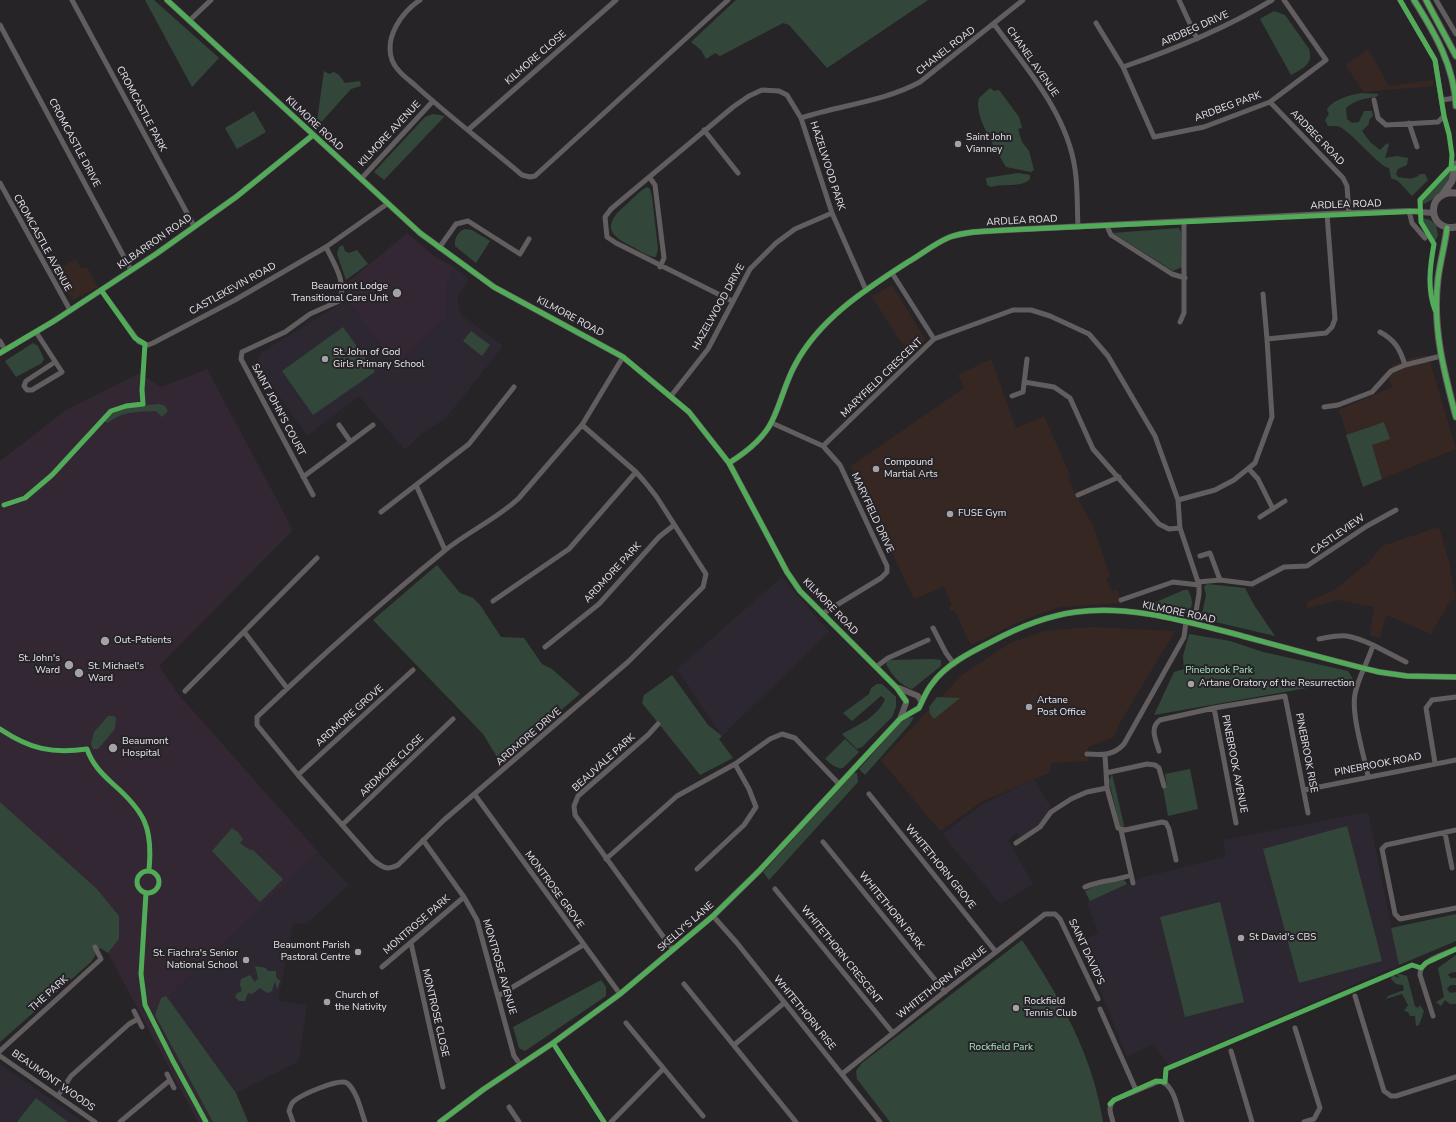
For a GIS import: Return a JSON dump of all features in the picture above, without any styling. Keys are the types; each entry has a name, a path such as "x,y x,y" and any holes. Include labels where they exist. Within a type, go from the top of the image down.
{"main road":[{"path":"1414,0 1440,45 1454,83 1456,106"},
{"path":"1426,0 1456,56"},
{"path":"1456,164 1452,181 1435,202 1434,213 1438,223 1447,228 1456,228"},
{"path":"1443,194 1456,193"},
{"path":"1447,228 1438,279 1436,312 1441,356 1456,417"}],"street":[{"name":"CROMCASTLE PARK","path":"72,0 194,226"},
{"name":"KILMORE ROAD","path":"167,0 388,204 439,248 494,287 623,357 689,412 729,463 786,572 806,599 897,688 906,702"},
{"path":"189,21 211,0"},
{"name":"KILMORE AVENUE","path":"420,0 401,20 392,34 390,48 392,60 398,70 522,175 530,177 535,176 728,0"},
{"name":"KILMORE CLOSE","path":"468,130 616,0"},
{"name":"CHANEL ROAD","path":"801,118 908,88 932,74 1023,0"},
{"path":"1179,0 1197,39"},
{"name":"ARDBEG DRIVE","path":"1123,67 1197,39 1246,16 1272,0"},
{"name":"ARDBEG PARK","path":"1096,23 1123,67 1154,137 1204,127 1270,102 1326,60 1284,0"},
{"path":"1374,100 1378,118 1386,125 1438,122 1444,116 1435,60 1400,0"},
{"path":"1436,0 1456,34"},
{"name":"CHANEL AVENUE","path":"994,24 1046,96 1060,122 1071,152 1075,170 1078,228"},
{"name":"CROMCASTLE DRIVE","path":"0,25 131,270"},
{"name":"HAZELWOOD PARK","path":"732,302 660,267 616,243 608,237 604,217 611,209 650,178 704,130 738,103 762,90 779,91 786,95 801,118 832,213 866,290"},
{"path":"1442,100 1456,98"},
{"name":"KILMORE AVENUE","path":"361,179 433,101"},
{"name":"ARDBEG ROAD","path":"1270,102 1343,178 1347,186 1349,214"},
{"path":"1409,123 1417,147"},
{"path":"704,130 738,173"},
{"name":"KILBARRON ROAD","path":"2,351 36,332 131,270 236,197 313,135"},
{"path":"650,178 655,184 664,258 660,267"},
{"name":"CROMCASTLE AVENUE","path":"0,183 70,310"},
{"name":"CASTLEKEVIN ROAD","path":"100,290 135,338 143,344 148,345 235,300 326,247 388,204"},
{"path":"1409,211 1412,223 1425,238"},
{"name":"ARDLEA ROAD","path":"729,463 752,447 772,423 795,365 812,340 839,311 866,290 937,243 959,235 1007,230 1078,228 1327,214 1409,211 1434,213"},
{"name":"HAZELWOOD DRIVE","path":"671,396 708,349 750,269 776,243 795,229 832,213"},
{"path":"1267,339 1326,333 1332,327 1335,320 1327,214"},
{"path":"439,248 456,224 461,221 468,221 520,254 529,239"},
{"path":"1180,322 1184,313 1184,222"},
{"path":"1107,226 1111,235 1172,274 1185,278"},
{"name":"SAINT JOHN'S COURT","path":"313,495 241,359 242,352 285,332 310,314 339,301 342,294 341,280 326,247"},
{"path":"892,273 934,339"},
{"path":"1178,500 1215,490 1234,480 1255,463 1272,417 1263,294"},
{"name":"MARYFIELD CRESCENT","path":"823,446 934,339 1013,310 1031,310 1070,324 1089,334 1108,356 1154,436 1178,500 1180,528 1198,584 1199,594 1194,624"},
{"path":"36,332 62,372 32,390 27,390 24,386 26,381 55,362"},
{"path":"1380,332 1392,338 1402,354 1405,365"},
{"path":"0,341 2,351"},
{"path":"1324,408 1338,405 1372,392 1391,371 1405,365 1441,356"},
{"name":"ARDMORE DRIVE","path":"582,425 636,472 656,496 706,574 703,587 628,662 423,840 398,865 390,869 384,869 373,860 298,775 257,725 257,716 445,550 509,508 532,484 582,425 623,357"},
{"path":"1012,396 1023,392 1027,359"},
{"path":"1024,382 1054,387 1070,398 1089,442 1159,524 1169,529 1180,528"},
{"path":"381,512 469,444 514,387"},
{"name":"MARYFIELD DRIVE","path":"772,423 823,446 840,465 887,569 886,574 881,578 822,614"},
{"path":"339,425 350,442"},
{"path":"303,477 373,425"},
{"path":"1249,469 1258,479 1273,509"},
{"path":"493,602 569,549 636,472"},
{"path":"1078,495 1119,477"},
{"path":"416,485 445,550"},
{"path":"1260,517 1285,501"},
{"name":"CASTLEVIEW","path":"1121,600 1173,582 1198,584 1220,580 1252,584 1284,567 1301,567 1312,564 1367,526 1396,510"},
{"name":"ARDMORE PARK","path":"544,647 599,604 659,537 674,525"},
{"path":"1200,556 1210,553 1220,580"},
{"path":"185,691 245,633 318,558"},
{"name":"KILMORE ROAD","path":"897,688 913,695 932,684 954,664 981,647 1015,630 1041,621 1085,611 1120,611 1153,615 1400,676 1456,677"},
{"path":"1087,754 1105,755 1118,750 1133,730 1184,637 1186,622"},
{"path":"933,628 946,653 954,664"},
{"path":"245,633 287,688"},
{"path":"1319,639 1338,636 1352,636 1406,662"},
{"path":"876,667 888,658 928,640"},
{"path":"1368,776 1354,702 1356,689 1373,645"},
{"name":"ARDMORE GROVE","path":"298,775 414,670"},
{"name":"KILMORE ROAD","path":"921,701 932,684"},
{"path":"913,695 921,701 919,708 912,710 908,708 906,702 913,695"},
{"name":"PINEBROOK RISE","path":"1214,708 1285,696 1308,813"},
{"path":"1435,763 1426,708 1432,700 1456,697"},
{"name":"SKELLY'S LANE","path":"900,719 906,702"},
{"path":"1159,751 1153,730 1158,722 1214,708"},
{"name":"PINEBROOK AVENUE","path":"1214,708 1236,823"},
{"name":"SKELLY'S LANE","path":"440,1122 620,994 713,916 759,871 900,719 912,710"},
{"name":"ARDMORE CLOSE","path":"342,825 453,719"},
{"name":"BEAUVALE PARK","path":"658,724 648,736 578,796 574,806 575,815 673,950"},
{"path":"606,859 677,796 735,764 770,739 782,734 795,738 839,784"},
{"path":"1105,755 1107,788 1116,824 1121,830 1133,883"},
{"name":"PINEBROOK ROAD","path":"1304,790 1368,776 1456,760"},
{"path":"697,868 744,826 756,807 749,789 735,764"},
{"path":"1106,773 1152,764 1159,768 1164,786"},
{"path":"1016,843 1040,827 1051,812 1071,799 1087,792 1107,788"},
{"name":"WHITETHORN GROVE","path":"869,794 996,952"},
{"name":"MONTROSE GROVE","path":"475,795 620,994"},
{"path":"1121,830 1166,823 1169,829 1176,860"},
{"path":"1456,830 1386,845 1382,849 1382,855 1397,918 1400,919 1456,908"},
{"path":"1445,833 1452,868"},
{"name":"MONTROSE AVENUE","path":"423,840 464,897 476,920 514,1056 520,1064"},
{"name":"WHITETHORN PARK","path":"823,842 945,992"},
{"path":"1085,887 1117,880 1131,875"},
{"name":"WHITETHORN CRESCENT","path":"775,889 893,1033"},
{"name":"MONTROSE PARK","path":"382,967 464,897"},
{"name":"WHITETHORN AVENUE","path":"842,1074 1040,916 1048,913 1055,914"},
{"name":"SAINT DAVID'S","path":"1055,914 1060,919 1098,999"},
{"name":"WHITETHORN RISE","path":"713,916 737,942 880,1122"},
{"name":"MONTROSE CLOSE","path":"411,943 443,1087"},
{"path":"498,996 584,945"},
{"name":"THE PARK","path":"0,1050 101,959 95,947"},
{"path":"1432,1016 1420,975 1421,968 1426,963 1456,949"},
{"path":"684,984 796,1122"},
{"path":"1355,996 1384,1091 1391,1096 1396,1096 1456,1077"},
{"path":"734,1045 784,1003"},
{"path":"1100,1009 1136,1090"},
{"path":"134,1011 142,1027"},
{"path":"58,1096 71,1076 129,1024 138,1020"},
{"path":"626,1024 702,1116"},
{"path":"1295,1028 1320,1108 1314,1119 1304,1122"},
{"path":"553,1043 604,1122"},
{"path":"1231,1051 1252,1122"},
{"name":"BEAUMONT WOODS","path":"0,1056 95,1122"},
{"path":"611,1122 663,1069"},
{"path":"167,1074 174,1088"},
{"path":"120,1122 170,1080"},
{"path":"293,1122 289,1110 294,1101 317,1089 340,1081 346,1083 352,1089 365,1122"},
{"path":"1113,1122 1109,1109 1110,1104 1156,1081 1165,1082 1171,1089 1182,1122"},
{"path":"510,1107 519,1122"}],"shaded area":[{"path":"1368,49 1389,86 1433,80 1433,86 1364,92 1345,65"},
{"name":"Beaumont Lodge Transitional Care Unit","path":"407,233 435,257 454,267 446,286 446,318 400,361 390,358 347,300 347,283"},
{"path":"76,259 81,269 87,267 98,287 73,300 53,272"},
{"name":"St. John of God Girls Primary School","path":"454,267 469,279 457,298 461,315 503,346 446,418 421,434 405,450 359,396 307,436 259,367 258,359 262,352 347,300 390,358 400,361 446,318 446,286"},
{"path":"892,285 925,339 922,346 912,355 899,339 872,297"},
{"path":"1428,355 1456,449 1382,479 1372,445 1390,439 1384,422 1347,434 1339,410 1392,387 1387,373 1393,365 1410,358"},
{"path":"991,359 1016,428 1044,416 1070,475 1068,480 1094,528 1110,576 1106,578 1112,591 1117,590 1123,603 1060,607 1023,620 971,645 954,610 950,611 949,608 952,605 944,587 914,599 851,466 964,388 958,375"},
{"name":"Beaumont Hospital","path":"207,369 293,530 159,666 179,695 318,852 169,996 236,1093 249,1122 198,1122 108,953 119,939 96,888 0,802 0,461 66,410 140,373 161,387"},
{"path":"1439,527 1449,562 1456,599 1450,601 1431,634 1386,615 1380,638 1370,635 1374,607 1338,600 1308,608 1306,603 1334,590 1368,563 1382,546"},
{"path":"782,577 829,632 722,736 677,669"},
{"path":"1090,627 1175,631 1121,721 1114,737 1088,747 1088,761 1052,763 1049,773 983,801 940,831 881,760 962,675 1010,643 1045,631"},
{"path":"1034,779 1051,808 1038,826 1021,837 1017,833 1008,840 1033,884 1000,904 942,834 985,803"},
{"name":"St David's CBS","path":"1368,812 1399,965 1168,1065 1154,1044 1127,1057 1081,942 1098,933 1087,902 1141,878 1225,857 1224,840"},
{"name":"St. Fiachra's Senior National School","path":"318,852 349,885 306,924 293,923 278,1001 307,1005 299,1061 236,1093 169,996"},
{"path":"0,1064 66,1110 83,1122 0,1122"}],"green space":[{"path":"145,0 154,0 219,58 192,87"},
{"path":"736,0 928,0 827,68 789,25 783,23 720,56 715,53 706,59 701,50 691,42"},
{"path":"1274,11 1285,15 1309,49 1310,59 1306,65 1291,75 1260,19"},
{"path":"324,71 329,74 334,72 339,75 345,83 360,81 361,86 351,89 316,128"},
{"path":"990,88 994,91 999,90 1019,117 1022,128 1018,129 1022,142 1029,151 1034,170 1031,172 1006,167 987,133 979,114 978,105 979,98"},
{"path":"1361,93 1379,94 1376,97 1352,103 1346,108 1347,119 1352,123 1359,122 1364,111 1372,111 1373,116 1369,120 1369,124 1362,131 1370,142 1380,150 1387,143 1389,145 1385,158 1397,156 1408,158 1407,165 1398,169 1396,174 1398,177 1415,178 1420,174 1425,174 1428,180 1412,196 1398,181 1391,178 1389,168 1380,163 1346,131 1339,126 1328,126 1325,120 1329,114 1327,110 1333,103 1342,98"},
{"path":"254,111 266,132 237,149 225,128"},
{"path":"433,114 445,116 384,180 374,172 425,117"},
{"path":"1453,169 1450,180 1443,190 1433,199 1423,204 1421,201 1424,196"},
{"path":"1018,173 1030,175 1030,179 1026,182 1017,184 991,187 987,185 986,178"},
{"path":"647,187 650,189 652,197 658,249 656,257 647,255 624,242 613,233 611,228 615,216 620,210"},
{"path":"1422,218 1430,220 1436,225 1438,235 1435,242"},
{"path":"1179,228 1181,232 1182,267 1173,271 1113,233"},
{"path":"465,229 472,230 490,241 476,263 455,246 457,236"},
{"path":"343,245 345,251 349,253 357,250 368,264 346,280 337,254 339,247"},
{"path":"343,327 375,372 313,415 282,371"},
{"path":"471,331 490,345 482,356 463,341"},
{"path":"33,343 38,346 44,359 42,363 16,377 5,361"},
{"path":"160,404 165,406 168,411 162,417 156,411 124,414 108,423 104,421 115,412 122,409"},
{"path":"1384,422 1390,439 1372,445 1382,479 1363,487 1346,435"},
{"path":"437,565 460,593 473,598 480,605 501,637 524,638 542,664 552,669 580,694 500,762 483,734 373,620"},
{"path":"1207,584 1245,588 1254,605 1275,636 1207,620 1202,614 1206,595 1204,587"},
{"path":"1184,590 1188,590 1192,602 1191,608 1187,613 1149,605"},
{"name":"Pinebrook Park","path":"1189,634 1230,641 1263,652 1348,671 1353,679 1351,685 1324,685 1154,715 1174,672 1184,669 1183,656"},
{"path":"889,660 941,660 941,666 912,689 897,679 886,664"},
{"path":"672,675 708,725 722,736 719,739 733,758 700,775 642,703 644,695"},
{"path":"877,684 882,684 896,697 896,707 892,717 862,747 857,749 842,734 873,716 878,711 885,699 881,696 852,721 843,713 869,694 871,688"},
{"path":"937,697 960,698 934,719 930,714 929,707"},
{"path":"108,716 114,716 116,718 115,729 98,749 93,749 91,744 94,732"},
{"path":"914,717 910,724 865,775 859,769 900,723 907,718"},
{"path":"845,739 859,752 843,768 838,768 825,759"},
{"path":"1190,769 1198,809 1168,816 1163,788 1167,786 1165,774"},
{"path":"854,773 857,773 858,782 769,880 763,872"},
{"path":"1112,774 1125,826 1121,826 1119,823 1109,781"},
{"path":"0,802 96,888 119,916 119,939 108,953 100,948 91,962 0,1042"},
{"path":"1347,826 1382,961 1299,983 1263,849"},
{"path":"232,828 238,832 243,839 240,843 250,850 253,850 283,879 260,902 212,851"},
{"path":"1124,880 1127,884 1090,901 1085,891 1092,887"},
{"path":"1220,902 1244,1002 1185,1017 1160,917"},
{"path":"1456,914 1456,941 1399,965 1391,928"},
{"name":"Rockfield Park","path":"1022,940 1049,983 1073,1027 1091,1073 1103,1122 890,1122 857,1079 856,1071 862,1063"},
{"path":"1456,955 1456,972 1448,975 1451,978 1456,978 1456,985 1450,985 1447,989 1450,993 1456,992 1456,1004 1450,1004 1445,1000 1441,1006 1436,1002 1444,997 1438,968"},
{"path":"255,966 266,968 268,971 276,971 276,977 280,981 277,990 275,981 272,991 267,993 260,988 252,994 248,993 245,1001 239,1001 235,997 237,993 242,991 240,985 241,979 250,975 255,982 258,978"},
{"path":"1396,973 1407,976 1415,1006 1418,1008 1420,1005 1424,1011 1419,1025 1416,1026 1415,1016 1410,1016 1408,1012 1404,1011 1408,1005 1402,994 1386,999 1388,996 1404,990 1403,985 1396,984 1391,979 1392,975 1399,978"},
{"path":"601,980 606,987 606,996 525,1051 519,1048 513,1027"},
{"path":"166,996 236,1093 248,1122 213,1122 155,1015 161,998"},
{"path":"36,1098 68,1122 17,1122"}],"cycle path":[{"path":"167,0 420,233 494,287 623,357 689,412 729,463 787,572 800,591 897,688 906,701"},
{"path":"1400,0 1435,60 1444,116 1449,134 1452,155 1451,168"},
{"path":"1414,0 1442,50 1452,77 1456,106"},
{"path":"1426,0 1456,56"},
{"path":"0,353 54,321 156,254 236,197 313,135"},
{"path":"1435,310 1432,302 1430,286 1430,269 1434,244 1421,222 1420,200 1449,169 1456,168"},
{"path":"729,463 754,445 769,427 795,365 805,348 830,319 860,294 944,239 971,232 986,231 1420,211"},
{"path":"1447,228 1438,279 1437,314 1443,366 1456,417"},
{"path":"4,505 25,498 52,475 111,411 126,406 143,404 142,390 145,344 135,338 101,290"},
{"path":"440,1122 484,1089 553,1043 620,994 713,916 759,871 900,719 919,708 926,693 937,677 951,665 967,655 1021,627 1054,616 1076,612 1096,610 1137,612 1177,619 1379,672 1407,676 1456,677"},
{"path":"0,729 21,741 42,748 63,751 87,749 98,768 140,812 148,832 150,843 149,870"},
{"path":"148,871 156,874 159,882 156,890 148,893 140,890 137,882 140,874 148,871"},
{"path":"146,893 141,974 145,1005 206,1122"},
{"path":"1110,1104 1114,1100 1156,1081 1165,1082 1166,1069 1412,965 1421,968 1426,963 1456,949"},
{"path":"553,1043 604,1122"}],"place":[{"name":"Saint John Vianney","path":"958,144"},
{"name":"Beaumont Lodge Transitional Care Unit","path":"397,293"},
{"name":"St. John of God Girls Primary School","path":"325,359"},
{"name":"Compound Martial Arts","path":"876,469"},
{"name":"FUSE Gym","path":"950,514"},
{"name":"Out-Patients","path":"105,641"},
{"name":"St. John's Ward","path":"69,665"},
{"name":"St. Michael's Ward","path":"79,673"},
{"name":"Artane Oratory of the Resurrection","path":"1191,684"},
{"name":"Artane Post Office","path":"1029,707"},
{"name":"Beaumont Hospital","path":"113,748"},
{"name":"St David's CBS","path":"1241,938"},
{"name":"Beaumont Parish Pastoral Centre","path":"358,952"},
{"name":"St. Fiachra's Senior National School","path":"246,960"},
{"name":"Church of the Nativity","path":"327,1002"},
{"name":"Rockfield Tennis Club","path":"1016,1008"}]}
